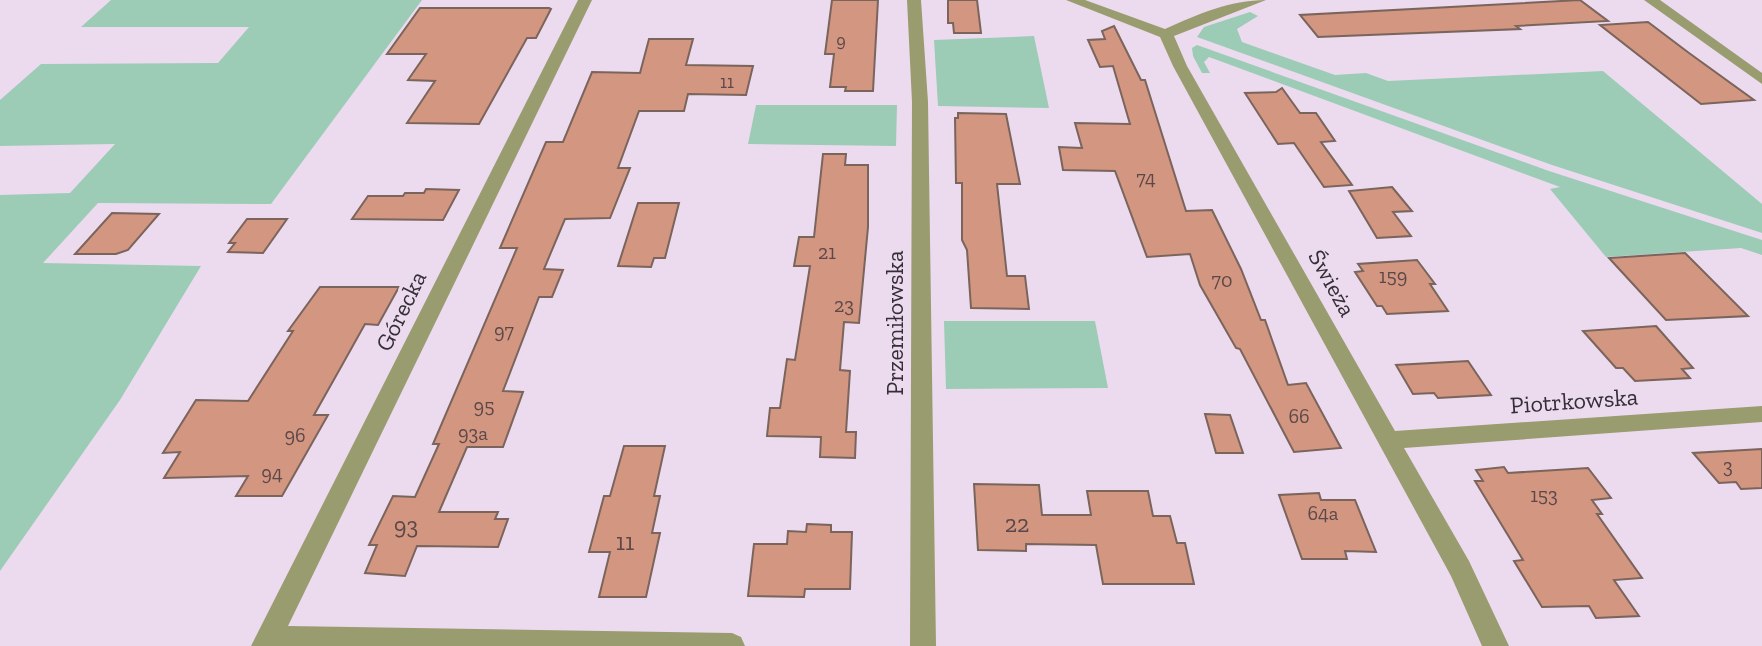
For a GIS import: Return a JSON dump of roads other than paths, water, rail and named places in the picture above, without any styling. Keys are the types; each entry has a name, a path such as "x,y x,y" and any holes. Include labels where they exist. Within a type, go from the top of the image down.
{"street":[{"name":"Górecka","path":"266,642 585,0"},
{"name":"Przemiłowska","path":"914,0 920,102 923,646"},
{"path":"1073,0 1166,34 1203,17 1259,0"},
{"path":"1651,0 1762,80"},
{"name":"Świeża","path":"1166,34 1180,66 1460,569 1496,646"},
{"name":"Piotrkowska","path":"1389,440 1762,414"},
{"path":"266,642 732,646"}]}
